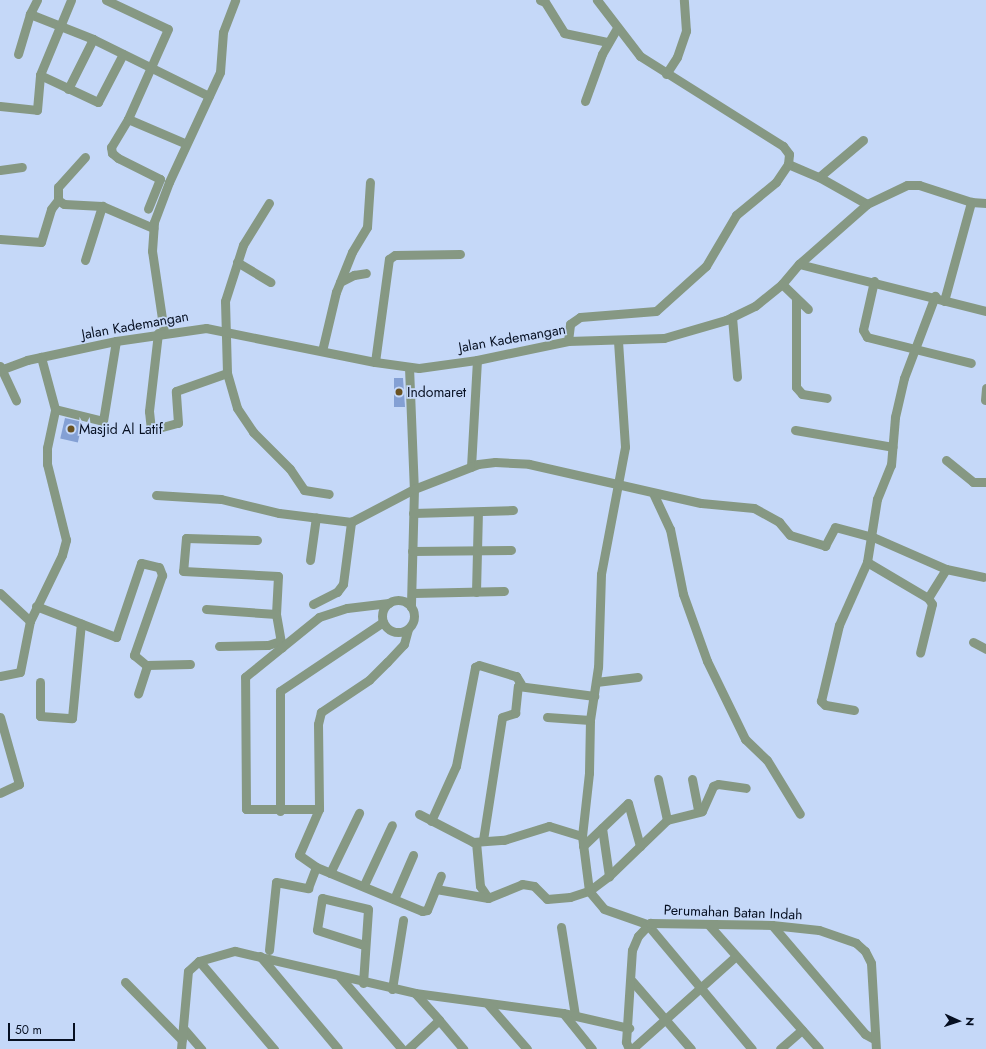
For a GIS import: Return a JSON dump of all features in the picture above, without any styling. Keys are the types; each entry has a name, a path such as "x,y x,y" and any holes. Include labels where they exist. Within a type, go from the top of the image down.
{"street":[{"path":"18,54 30,14 36,0"},
{"path":"0,106 36,110 40,75 71,0"},
{"path":"106,0 167,27 168,33 128,119 111,150 118,158 160,179 148,209"},
{"path":"227,373 176,391 178,423 151,430 149,410 161,332 152,250 153,228 157,208 222,66 223,32 235,0"},
{"path":"540,0 545,2 564,33 608,42"},
{"path":"568,341 570,324 580,317 656,311 706,266 736,215 776,182 788,164 789,154 783,146 666,74 640,56 597,0"},
{"path":"666,74 682,46 686,31 684,0"},
{"path":"30,14 93,39 209,96"},
{"path":"585,101 608,42 617,28"},
{"path":"68,89 93,39"},
{"path":"40,75 94,101 102,100 122,54"},
{"path":"128,119 182,142"},
{"path":"819,177 863,140"},
{"path":"0,239 41,242 51,209 58,200 58,187 85,158"},
{"path":"788,164 819,177 867,204"},
{"path":"0,170 22,167"},
{"path":"322,351 340,282 352,252 367,227 370,182"},
{"name":"Jalan Kademangan","path":"1,368 41,356 116,340 161,332 206,328 228,330 375,362 410,367 477,360 568,341 618,341 664,338 732,317 755,306 782,284 799,264 867,204 907,185 919,184 971,202 986,203"},
{"path":"58,200 64,204 102,206 153,228"},
{"path":"944,301 971,202"},
{"path":"269,203 237,262 225,301 228,330 227,373 237,408 249,426 290,469 304,490 329,494"},
{"path":"84,260 102,206"},
{"path":"375,362 384,273 389,259 395,255 460,254"},
{"path":"237,262 270,282"},
{"path":"799,264 874,280 935,296 944,301 986,311"},
{"path":"340,282 354,275 366,273"},
{"path":"874,280 864,334 972,363"},
{"path":"782,284 796,300 808,309"},
{"path":"854,710 825,705 821,701 839,625 867,562 873,536 877,499 891,465 895,417 904,378 935,296"},
{"path":"796,300 796,387 802,394 828,398"},
{"path":"732,317 737,377"},
{"path":"55,409 103,421 116,340"},
{"path":"618,341 625,447 620,484 603,553 596,682 590,720 589,773 582,836 592,896 604,909 647,924 752,1049"},
{"path":"0,676 20,672 30,621 62,555 66,540 46,455 55,409 41,356"},
{"path":"471,467 477,360"},
{"path":"410,367 414,489 412,551 413,593 411,607 414,618 408,629 404,644 383,666 321,712 318,724 319,809 299,855 316,867 364,885 425,911 441,876"},
{"path":"1,368 16,400"},
{"path":"985,400 986,388"},
{"path":"795,430 893,447"},
{"path":"946,460 973,482 986,482"},
{"path":"156,495 220,499 272,512 351,522 414,489 471,467 487,462 529,464 620,484 653,493 760,510 779,522 790,536 825,546 835,527 873,536 946,569 983,577"},
{"path":"653,493 670,529 683,594 707,661 745,739 767,760 800,814"},
{"path":"413,514 513,510"},
{"path":"476,592 478,512"},
{"path":"310,560 316,517"},
{"path":"313,604 337,592 342,584 351,522"},
{"path":"257,540 186,538 183,571 278,576 276,614 281,644"},
{"path":"412,551 511,550"},
{"path":"867,562 928,598 932,608 920,653"},
{"path":"36,606 116,637 141,563 159,567 162,575 134,655 147,665 190,664"},
{"path":"928,598 946,569"},
{"path":"413,593 504,591"},
{"path":"0,593 30,621"},
{"path":"319,809 280,811 246,808 244,687 246,675 281,644 326,613 403,601 411,607"},
{"path":"389,602 383,611 383,622 394,632 408,629"},
{"path":"206,609 276,614"},
{"path":"280,811 280,691 383,622"},
{"path":"40,682 40,716 72,718 82,623"},
{"path":"973,642 986,649"},
{"path":"219,646 281,644"},
{"path":"138,694 147,665"},
{"path":"431,821 456,766 475,667 479,665 516,676 521,684 594,696"},
{"path":"596,682 638,677"},
{"path":"488,898 480,886 480,841 502,717 515,713 517,690 521,684"},
{"path":"0,717 19,784 0,793"},
{"path":"547,717 590,720"},
{"path":"658,779 667,820"},
{"path":"692,779 698,811"},
{"path":"436,889 488,898 522,884 534,886 543,897 553,900 592,896 609,876 667,820 706,808 711,792 718,784 746,788"},
{"path":"583,846 628,803 640,846"},
{"path":"330,873 359,813"},
{"path":"419,814 431,821 480,841 504,840 549,826 582,836"},
{"path":"364,885 392,825"},
{"path":"602,828 609,876"},
{"path":"394,899 413,855"},
{"path":"269,950 276,882 308,888 316,867"},
{"path":"363,983 364,946 368,909 322,898 317,930 364,946"},
{"path":"392,988 403,920"},
{"name":"Perumahan Batan Indah","path":"629,1048 633,945 647,924 708,924 772,925 819,930 843,937 865,951 871,963 874,998 874,1039 876,1049"},
{"path":"708,924 819,1049"},
{"path":"772,925 865,1034 874,1039"},
{"path":"561,927 575,1015"},
{"path":"182,1045 186,977 190,969 199,962 235,950 363,983 415,993 575,1015 629,1028"},
{"path":"260,956 338,1049"},
{"path":"629,1048 666,1020 702,989 735,956"},
{"path":"199,962 274,1049"},
{"path":"340,977 402,1049"},
{"path":"632,981 691,1049"},
{"path":"125,982 182,1045"},
{"path":"415,993 463,1049"},
{"path":"487,1003 527,1049"},
{"path":"563,1013 592,1049"},
{"path":"408,1049 439,1020"},
{"path":"183,1028 201,1049"},
{"path":"780,1049 802,1030"}],"building":[{"name":"Indomaret","path":"394,378 403,378 405,407 394,407"},
{"name":"Masjid Al Latif","path":"65,418 83,422 78,443 60,438"}],"place":[{"name":"Indomaret","path":"399,392"},
{"name":"Masjid Al Latif","path":"71,429"}]}
